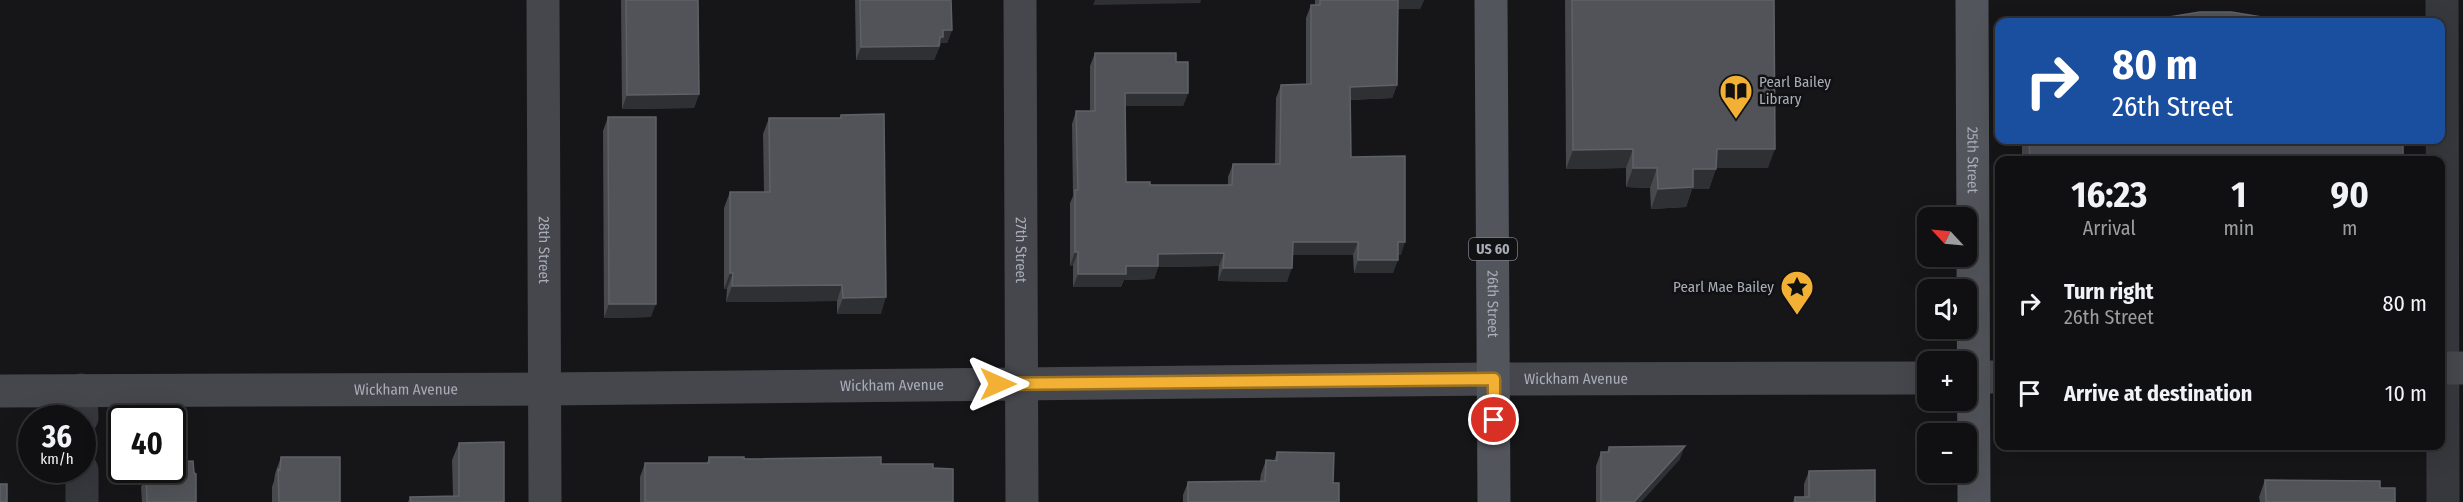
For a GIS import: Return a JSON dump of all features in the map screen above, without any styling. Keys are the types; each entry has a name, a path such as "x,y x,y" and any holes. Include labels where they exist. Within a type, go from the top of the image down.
{"main road":[{"name":"26th Street","path":"1491,0 1494,502"},
{"name":"25th Street","path":"1972,0 1980,377 1974,502"}],"street":[{"name":"28th Street","path":"543,0 545,502"},
{"name":"27th Street","path":"1020,0 1022,502"},
{"path":"2442,0 2442,18"},
{"path":"2443,502 2449,368 2445,158"},
{"name":"Wickham Avenue","path":"0,391 81,404 544,389 1494,379 1917,378"},
{"path":"82,483 82,502"}],"building":[{"path":"626,0 698,0 699,94 627,95"},
{"path":"860,0 951,0 952,30 943,30 939,46 861,47"},
{"path":"1320,0 1398,0 1397,85 1350,87 1351,157 1405,156 1405,242 1398,242 1398,260 1358,260 1358,242 1293,242 1292,268 1223,268 1224,253 1158,254 1158,266 1126,266 1126,274 1078,274 1078,252 1075,252 1075,190 1078,190 1076,111 1095,111 1095,53 1176,53 1176,62 1188,62 1188,93 1125,93 1126,182 1150,182 1150,185 1232,185 1233,164 1280,164 1281,85 1311,84 1311,5 1320,5"},
{"path":"1572,0 1774,0 1775,149 1717,149 1716,169 1693,169 1693,187 1658,189 1657,168 1633,168 1633,149 1573,150"},
{"path":"2200,12 2231,12 2266,18 2165,18"},
{"path":"884,114 886,297 843,298 842,285 732,286 730,192 770,192 769,118 841,118 841,115"},
{"path":"608,117 656,117 656,304 609,304"},
{"path":"2029,144 2403,144 2403,156 2030,156"},
{"path":"504,442 504,502 411,502 410,497 459,496 459,443"},
{"path":"1685,446 1634,502 1601,502 1601,452 1609,452 1609,447"},
{"path":"1277,452 1334,453 1333,483 1339,483 1339,502 1188,502 1188,482 1265,481 1266,460 1277,461"},
{"path":"281,457 340,457 340,502 279,502 278,469 280,470"},
{"path":"709,457 744,457 744,459 881,457 881,464 933,464 933,468 953,469 953,502 645,502 645,463 709,463"},
{"path":"186,461 193,461 196,474 196,502 147,502 146,483 186,483"},
{"path":"1875,470 1875,502 1795,502 1795,497 1809,497 1809,471"},
{"path":"2265,480 2380,481 2380,488 2395,488 2395,502 2266,502"},
{"path":"0,484 7,484 7,502 0,502"}],"place":[{"name":"Pearl Bailey Library","path":"1736,120"},
{"name":"Pearl Mae Bailey","path":"1797,316"}],"route":[{"path":"998,384 1494,379 1494,420"}]}
